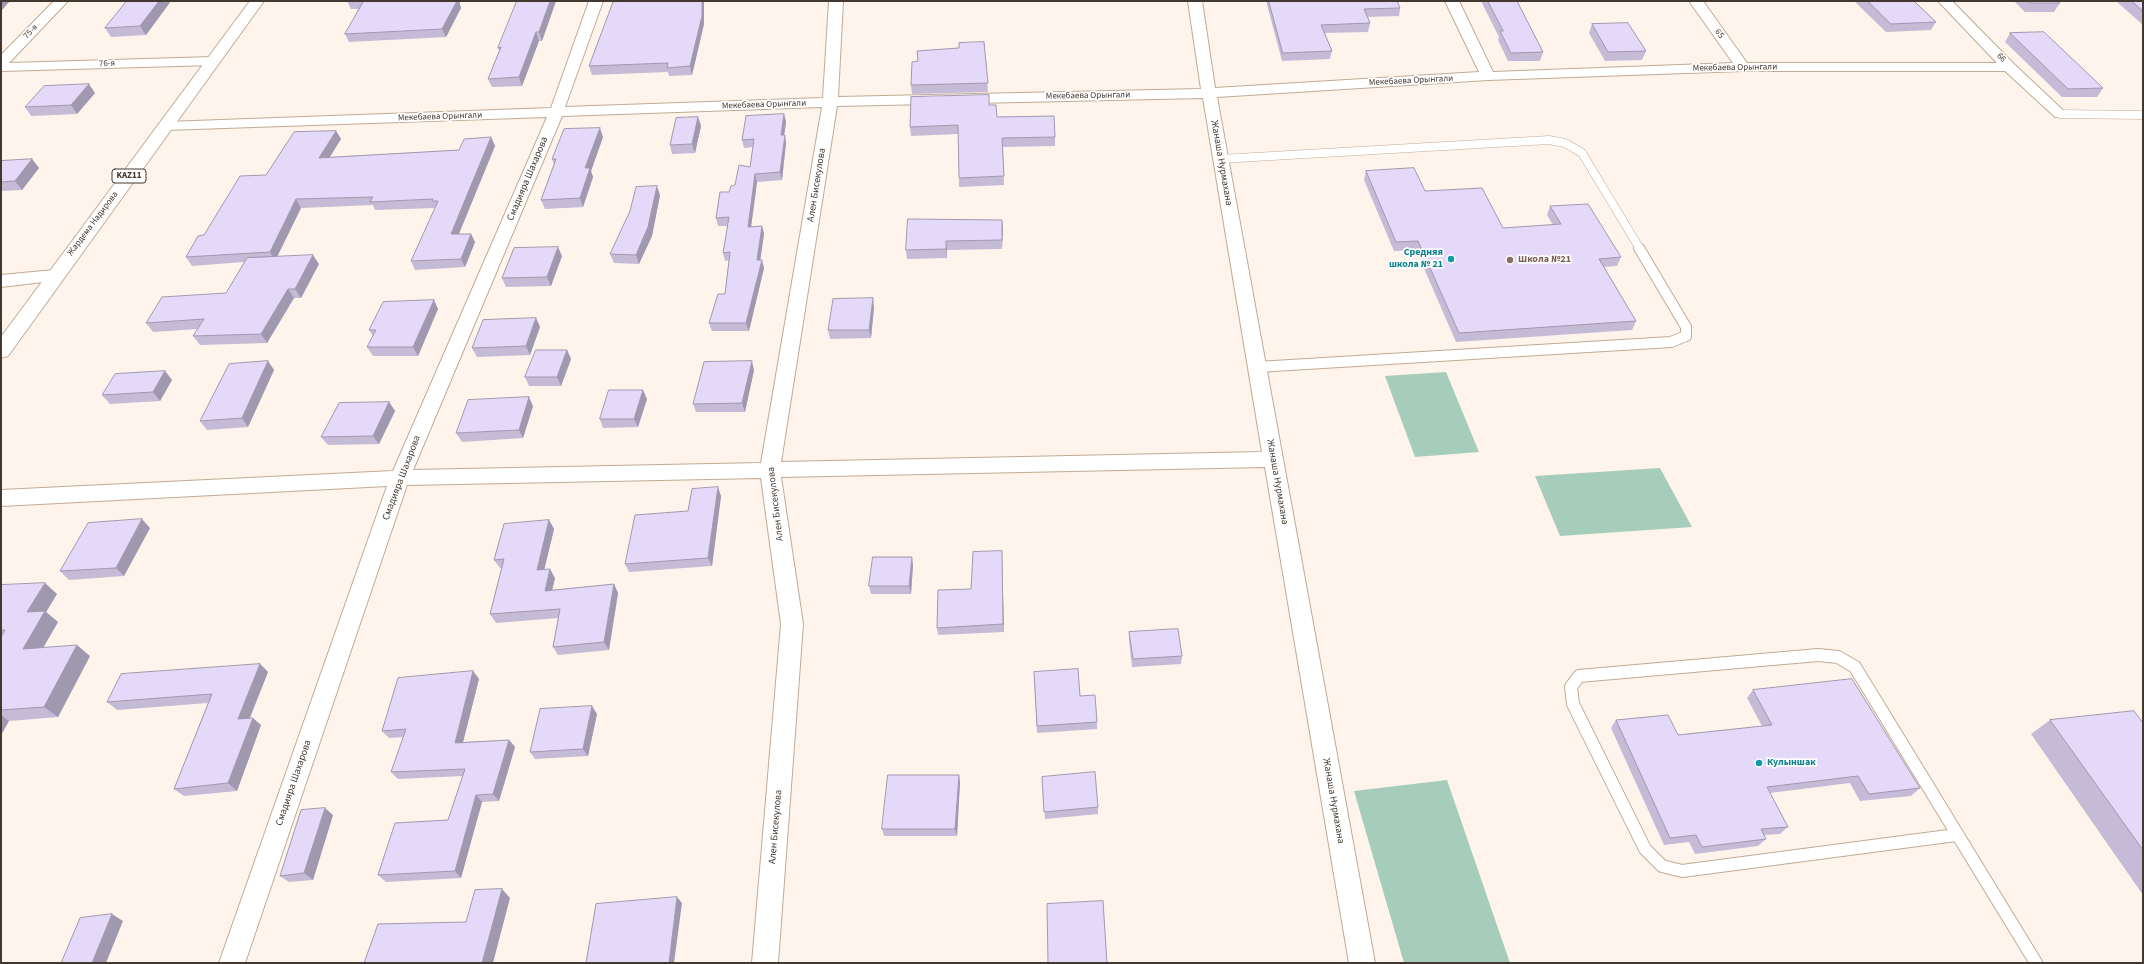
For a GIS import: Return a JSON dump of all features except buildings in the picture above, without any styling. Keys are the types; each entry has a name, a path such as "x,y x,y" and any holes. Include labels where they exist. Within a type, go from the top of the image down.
{"highway":[{"name":"Жардема Надирова","path":"1,351 54,276 257,1"}],"street":[{"name":"75-я","path":"1,63 61,1"},
{"name":"Смадияра Шахарова","path":"232,963 400,478 556,113 596,1"},
{"name":"Ален Бисекулова","path":"765,963 792,624 770,470 830,102 836,1"},
{"name":"Жанаша Нурмахана","path":"1195,1 1220,159 1362,963"},
{"path":"1452,1 1488,76"},
{"name":"65","path":"1696,1 1743,67"},
{"name":"66","path":"1945,1 2009,66 2060,114"},
{"name":"76-я","path":"1,67 213,61"},
{"name":"Мекебаева Орынгали","path":"166,126 830,102 1209,93 1488,76 1743,67 2009,66"},
{"path":"1,281 54,276"},
{"path":"1,498 400,478 1273,459"}],"lane":[{"path":"2060,114 2143,115"},
{"path":"1220,159 1549,140 1565,143 1582,153 1686,327 1686,336 1671,342 1257,367"},
{"path":"1956,834 1682,872 1662,866 1645,849 1573,704 1571,687 1578,676 1818,655 1838,657 1855,667 2036,963"}],"green space":[{"path":"1446,372 1479,452 1415,457 1385,376"},
{"path":"1660,468 1692,527 1560,536 1535,476"},
{"path":"1447,780 1510,963 1404,963 1354,791"}],"place":[{"name":"Средняя школа № 21","path":"1451,259"},
{"name":"Школа №21","path":"1510,260"},
{"name":"Кулыншак","path":"1759,763"}]}
